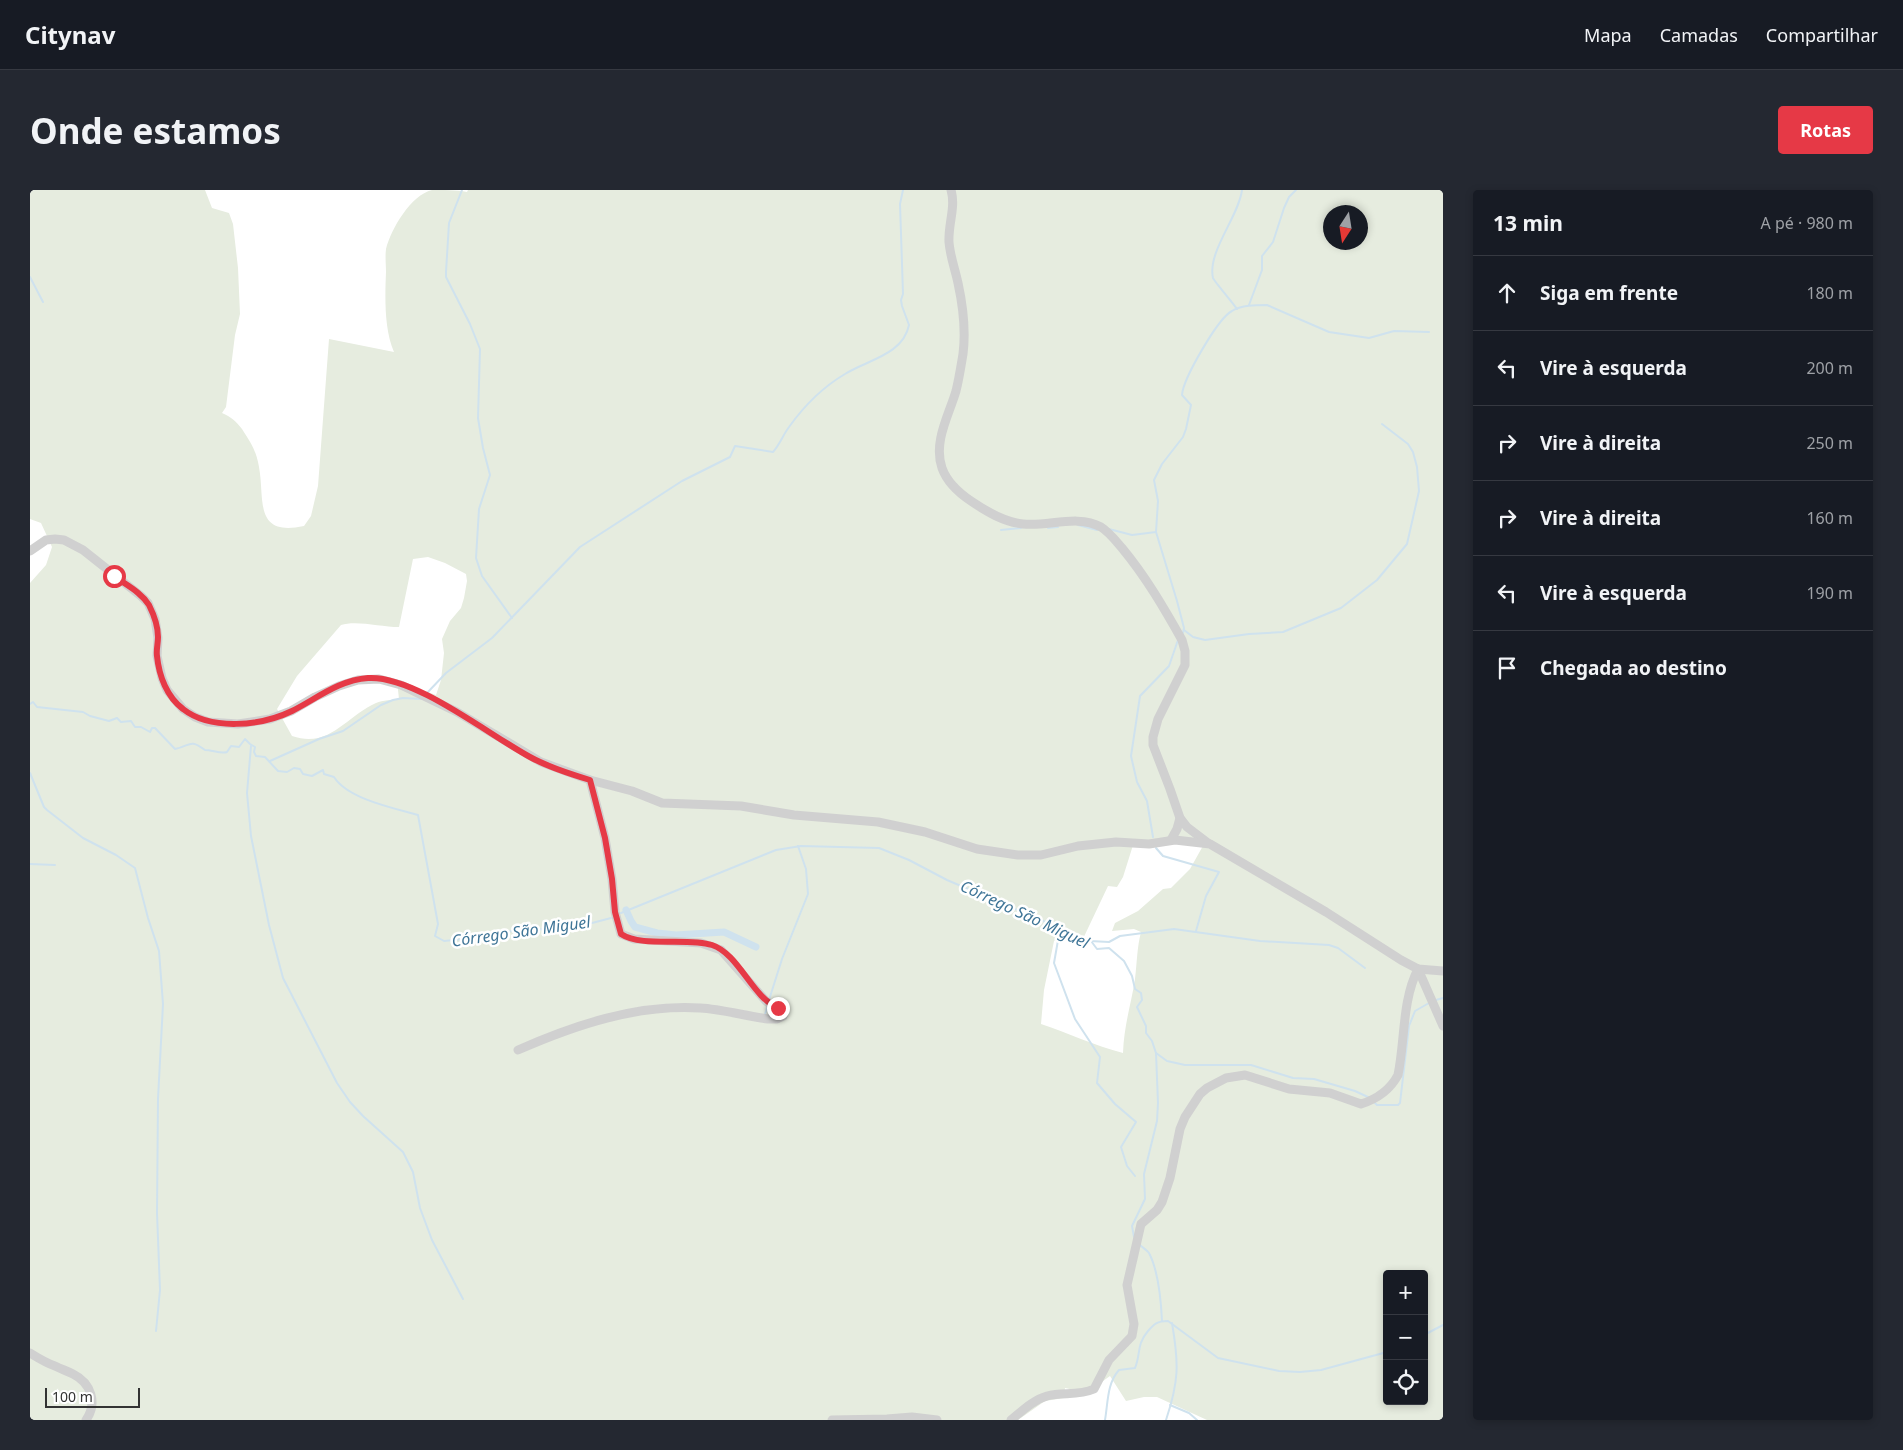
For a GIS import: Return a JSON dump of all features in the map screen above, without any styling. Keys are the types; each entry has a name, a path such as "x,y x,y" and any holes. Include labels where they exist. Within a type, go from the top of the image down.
{"street":[{"path":"951,190 953,204 949,242 961,299 964,342 959,380 941,439 941,466 947,478 956,489 977,505 1014,523 1031,525 1077,522 1090,523 1102,528 1118,544 1143,575 1182,640 1186,652 1184,664 1158,719 1153,737 1154,752 1180,818 1187,827 1210,844 1318,907 1401,960 1418,969 1443,971"},
{"path":"30,551 46,540 64,540 83,550 141,596 148,603 155,619 158,638 157,656 164,684 174,701 196,717 208,722 238,724 270,719 291,711 339,686 358,680 379,679 401,685 449,708 531,758 590,780 632,791 662,803 741,806 794,815 878,822 925,832 977,849 1006,854 1041,855 1078,846 1116,842 1149,844 1171,840 1210,844"},
{"path":"518,1050 561,1032 618,1015 647,1010 702,1008 768,1019 778,1019 783,1016 782,1011 766,1001 721,950 700,943 641,940 621,934 615,912 614,887 605,838 590,780"},
{"path":"1171,840 1180,818"},
{"path":"1418,969 1443,1026"},
{"path":"1011,1420 1041,1398 1072,1395 1094,1389 1109,1360 1132,1336 1134,1324 1127,1286 1141,1224 1157,1210 1162,1202 1170,1178 1180,1129 1193,1104 1208,1088 1226,1078 1245,1075 1289,1089 1330,1093 1361,1104 1384,1092 1393,1084 1398,1075 1412,982 1418,969"},
{"path":"30,1353 74,1374 84,1382 93,1397 92,1410 86,1420"},
{"path":"832,1420 912,1417 936,1420"}],"shaded area":[{"path":"30,190 205,190 212,208 229,213 233,224 238,268 240,314 235,335 226,407 222,413 240,426 255,451 261,479 262,503 269,521 276,526 288,528 304,526 311,516 318,486 329,339 394,352 388,333 386,313 386,249 392,232 403,214 424,193 432,190 467,192 468,190 1443,190 1443,1420 1207,1420 1157,1397 1144,1397 1126,1401 1110,1376 1089,1389 1065,1388 1064,1398 1045,1401 1018,1420 30,1420 30,583 46,565 52,547 41,523 30,519","holes":["428,557 466,574 467,581 461,608 450,621 442,639 444,653 441,680 436,695 397,681 399,699 376,703 327,735 305,739 292,736 277,709 297,676 341,625 361,623 399,627 413,559","1134,842 1204,844 1190,869 1171,888 1163,889 1138,911 1115,923 1112,931 1134,929 1141,932 1123,1053 1041,1024 1044,990 1054,941 1064,932 1071,934 1081,943 1108,886 1117,887 1123,877"]}],"waterway":[{"path":"462,190 449,223 446,277 470,324 480,349 478,418 490,475 479,509 476,558 482,576 512,618"},
{"path":"427,693 446,673 492,638 580,547 682,481 730,457 735,446 773,452 795,419 822,391 845,374 883,356 900,343 909,325 901,300 903,294 900,204 903,190"},
{"path":"1237,309 1214,280 1212,268 1219,246 1240,200 1242,190"},
{"path":"1249,305 1262,270 1262,256 1273,242 1284,208 1289,197 1296,190"},
{"path":"30,277 43,302"},
{"path":"1183,633 1184,628 1177,601 1156,532 1158,501 1154,480 1162,464 1183,437 1191,405 1182,395 1184,387 1195,363 1218,325 1236,309 1267,305 1329,332 1369,338 1394,331 1429,332"},
{"path":"1184,630 1193,637 1205,640 1283,632 1341,608 1377,580 1407,544 1419,491 1417,467 1413,452 1408,444 1382,424"},
{"path":"1078,525 1097,530"},
{"path":"1048,528 1058,527"},
{"path":"1001,530 1021,528"},
{"path":"1109,529 1132,535 1156,532"},
{"path":"1153,837 1147,801 1137,782 1131,756 1140,696 1169,666 1178,640"},
{"path":"270,761 319,739 343,731 381,705 393,700 403,698 422,699"},
{"name":"Córrego São Miguel","path":"30,704 33,702 37,707 83,712 109,721 117,718 121,722 131,721 135,727 141,727 150,732 152,728 155,728 175,749 196,744 205,750 227,752 231,746 239,747 245,739 255,747 254,752 256,756 265,757 278,771 287,772 294,768 300,769 303,774 312,776 323,770 324,774 334,777 341,785 360,797 418,815 438,924 435,936 444,941 474,938 517,930 538,930 562,925 592,923 611,918"},
{"path":"251,746 247,793 251,836 269,925 283,978 337,1083 350,1102 403,1152 413,1172 420,1208 432,1240 463,1299"},
{"path":"30,773 47,810 83,838 116,855 135,868 159,951 163,1004 158,1099 157,1213 160,1290 156,1331"},
{"path":"769,1000 782,959 808,894 806,869 798,846"},
{"name":"Córrego São Miguel","path":"621,913 776,850 801,846 879,848 909,860 947,880 1090,941 1109,942 1120,936 1174,929 1260,941 1329,945 1338,948 1365,968"},
{"path":"1156,848 1163,856 1219,872 1206,896 1196,931"},
{"path":"30,864 55,865"},
{"path":"626,910 635,927 657,933 676,935 724,932 756,947"},
{"path":"1060,929 1054,963 1075,1019 1100,1057 1097,1083 1115,1104 1136,1122 1121,1147 1127,1166 1135,1176"},
{"name":"Córrego São Miguel","path":"1091,941 1097,949 1109,948 1124,961 1132,976 1135,989 1141,993 1142,1000 1137,1007 1146,1026 1146,1033 1152,1041 1156,1053 1167,1061 1185,1065 1251,1065 1293,1078 1314,1079 1355,1091 1370,1098"},
{"name":"Córrego São Miguel","path":"1436,1000 1443,998"},
{"name":"Córrego São Miguel","path":"1375,1103 1377,1105 1398,1105 1400,1103 1409,1026 1415,1011 1429,1003"},
{"path":"765,1014 768,1005"},
{"path":"1134,1237 1132,1226 1145,1199 1144,1174 1157,1121 1156,1053"},
{"path":"1140,1245 1149,1253 1155,1269 1162,1321"},
{"path":"1105,1420 1109,1394 1115,1375 1119,1370 1135,1368 1144,1336 1158,1322 1168,1321 1218,1358 1279,1371 1321,1370 1383,1353"},
{"path":"1166,1420 1177,1372 1172,1323"},
{"path":"1428,1333 1443,1325"},
{"path":"1170,1405 1189,1413 1197,1420"}],"route":[{"path":"114,576 135,590 148,603 157,628 157,656 167,690 174,701 196,717 208,722 224,724 238,724 270,719 291,711 339,686 369,678 379,679 401,685 432,699 457,712 531,758 590,780 591,790 605,838 615,912 618,929 621,934 634,939 712,945 729,957 766,1001 778,1008"}]}
